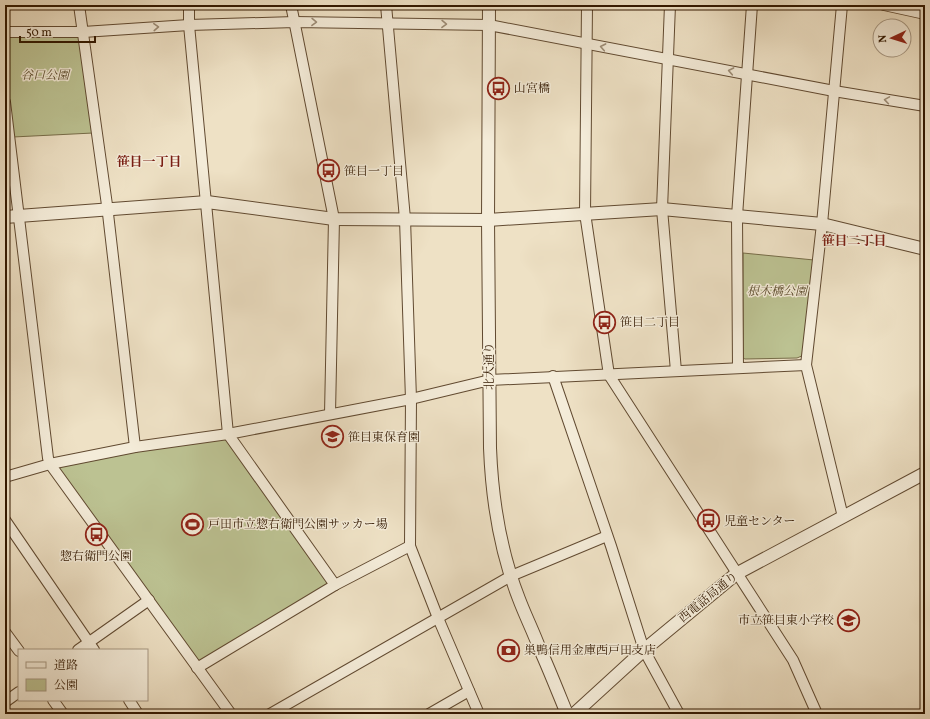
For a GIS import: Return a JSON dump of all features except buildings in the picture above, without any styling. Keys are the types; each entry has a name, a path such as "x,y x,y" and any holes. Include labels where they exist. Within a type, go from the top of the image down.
{"street":[{"path":"79,5 107,210 136,447"},
{"path":"188,5 228,434 335,585"},
{"path":"291,5 334,219 330,414"},
{"path":"386,5 406,219 410,399 410,546 438,618 479,714"},
{"name":"北大通り","path":"489,5 488,220 491,481 502,545 518,599 568,714"},
{"path":"587,5 584,213 609,375 736,574 793,660 817,714"},
{"path":"670,5 662,209 676,371"},
{"path":"738,368 738,216 752,5"},
{"path":"842,5 822,224 806,366 843,517"},
{"path":"884,5 925,14"},
{"path":"5,32 83,32 189,25 295,22 489,25 834,91 925,106"},
{"path":"5,102 48,458 50,464 230,714"},
{"path":"5,218 207,202 334,219 488,220 662,209 822,224 925,249"},
{"path":"5,477 50,464 136,447 228,434 410,399 490,380 553,376 609,375 806,366"},
{"path":"553,376 644,650 678,714"},
{"name":"西電話局通り","path":"574,714 644,650 736,574 925,473"},
{"path":"5,520 92,646"},
{"path":"270,714 511,576 607,536"},
{"path":"197,668 335,585 410,546"},
{"path":"82,649 92,646 148,600"},
{"path":"5,632 18,650"},
{"path":"429,714 469,691"},
{"path":"5,702 18,693"},
{"path":"54,701 63,714"},
{"path":"130,701 138,714"}],"green space":[{"name":"谷口公園","path":"5,35 80,35 93,133 13,137 5,77"},
{"name":"根木橋公園","path":"743,253 814,260 804,355 797,358 743,358"},
{"name":"戸田市立惣右衛門公園サッカー場","path":"228,434 335,585 197,668 50,464"}],"place":[{"name":"山宮橋","path":"499,88"},
{"name":"笹目一丁目","path":"329,171"},
{"name":"笹目二丁目","path":"605,322"},
{"name":"笹目東保育園","path":"332,437"},
{"name":"児童センター","path":"709,521"},
{"name":"戸田市立惣右衛門公園サッカー場","path":"193,524"},
{"name":"惣右衛門公園","path":"96,535"},
{"name":"市立笹目東小学校","path":"849,620"},
{"name":"巣鴨信用金庫西戸田支店","path":"509,650"}],"district":[{"name":"笹目一丁目","path":"149,161"},
{"name":"笹目二丁目","path":"854,240"}]}
